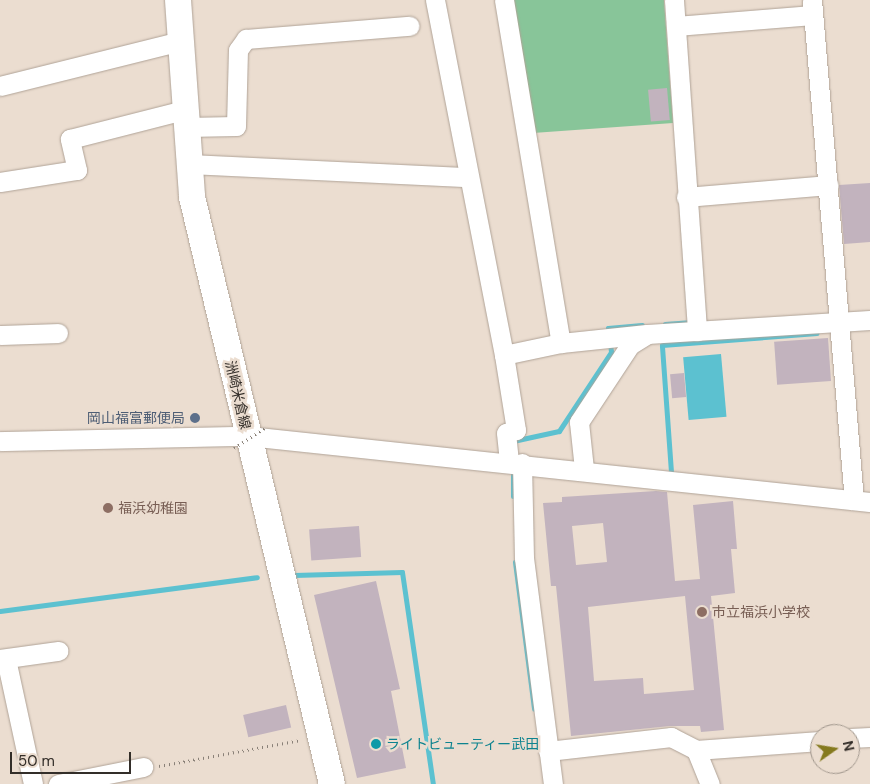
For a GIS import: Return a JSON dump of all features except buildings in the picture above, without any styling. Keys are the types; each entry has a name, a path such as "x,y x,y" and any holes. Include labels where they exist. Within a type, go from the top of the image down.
{"main road":[{"name":"洲崎米倉線","path":"178,0 192,198 321,736 326,783"}],"street":[{"path":"435,0 466,177 504,355 516,430 510,431 553,784"},
{"path":"504,0 561,343"},
{"path":"674,0 681,26 700,327"},
{"path":"0,441 250,437 584,469 862,502 840,328 813,8 681,26"},
{"path":"0,182 77,170 70,139 185,118 236,126 238,50 246,39 409,26"},
{"path":"0,86 181,40"},
{"path":"189,164 466,177"},
{"path":"692,196 828,185"},
{"path":"504,355 561,343 700,327 840,328 870,320"},
{"path":"0,335 58,333"},
{"path":"584,469 579,422 630,345 647,334"},
{"path":"33,784 3,659 58,651"},
{"path":"548,751 671,736 696,750 810,742"},
{"path":"696,750 710,784"},
{"path":"58,784 143,767"}],"path":[{"path":"143,767 321,736"}],"green space":[{"path":"511,0 664,0 673,123 533,133"}],"water":[{"path":"721,354 726,417 689,420 683,357"}],"waterway":[{"path":"665,324 692,322"},
{"path":"609,333 608,328 642,325"},
{"path":"671,472 662,345 817,333"},
{"path":"513,441 559,431 611,352 610,342"},
{"path":"513,467 513,496"},
{"path":"515,562 534,709"},
{"path":"294,575 402,572 433,784"},
{"path":"0,611 257,577"}],"place":[{"name":"岡山福富郵便局","path":"195,418"},
{"name":"福浜幼稚園","path":"108,508"},
{"name":"市立福浜小学校","path":"702,612"},
{"name":"ライトビューティー武田","path":"376,744"}]}
